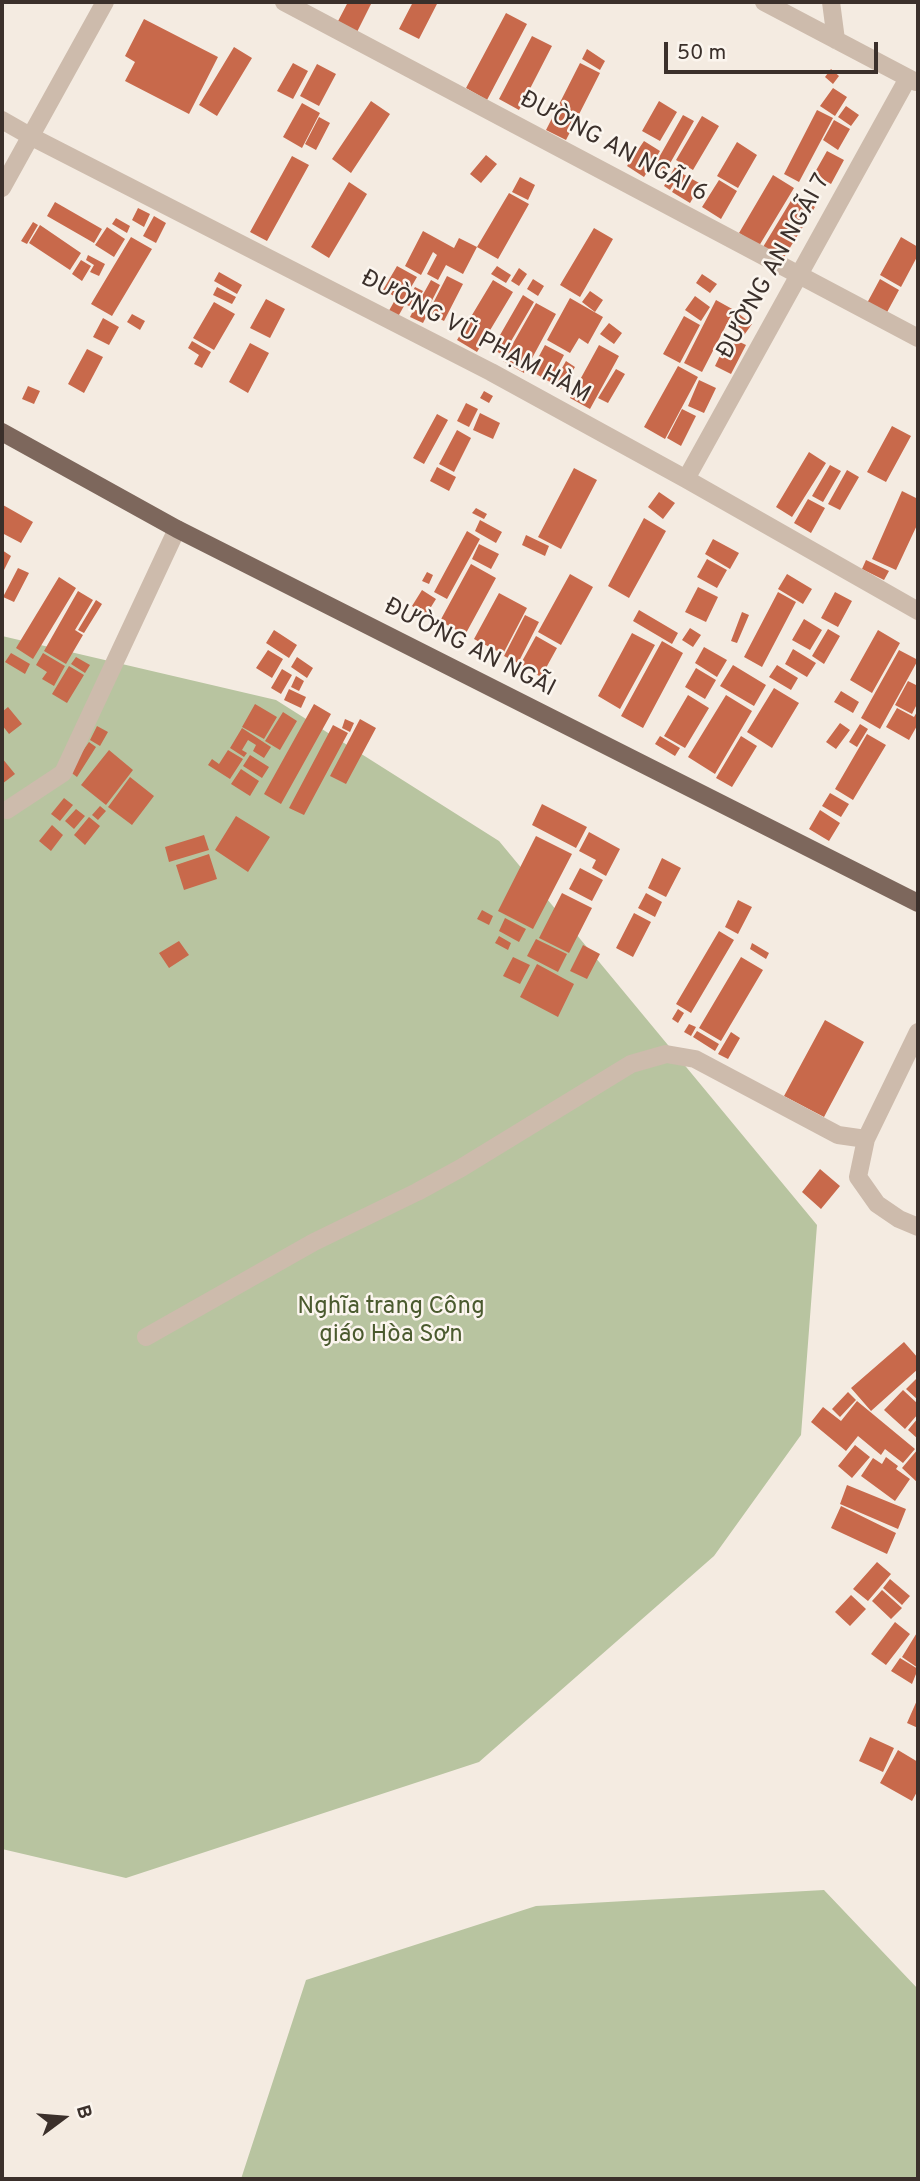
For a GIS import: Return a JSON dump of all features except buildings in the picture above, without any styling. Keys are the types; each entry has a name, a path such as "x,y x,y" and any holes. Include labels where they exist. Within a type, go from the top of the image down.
{"main road":[{"name":"ĐƯỜNG AN NGÃI","path":"2,432 177,529 918,903"}],"street":[{"path":"2,188 105,2"},
{"name":"ĐƯỜNG AN NGÃI 6","path":"284,2 918,338"},
{"path":"764,2 913,81"},
{"path":"831,2 836,40"},
{"name":"ĐƯỜNG AN NGÃI 7","path":"686,479 799,275 913,81"},
{"name":"ĐƯỜNG VŨ PHẠM HÀM","path":"2,120 491,372 918,611"},
{"path":"7,810 63,773 177,529"},
{"path":"918,1032 866,1139 858,1177 877,1204 899,1219 918,1227"},
{"path":"146,1337 314,1242 461,1168 631,1064 666,1055 695,1059 838,1135 866,1139"}],"green space":[{"name":"Nghĩa trang Công giáo Hòa Sơn","path":"2,636 276,700 499,841 817,1225 801,1435 714,1556 479,1762 126,1878 2,1849"},
{"path":"824,1890 918,1989 918,2179 241,2179 306,1980 536,1906"}]}
